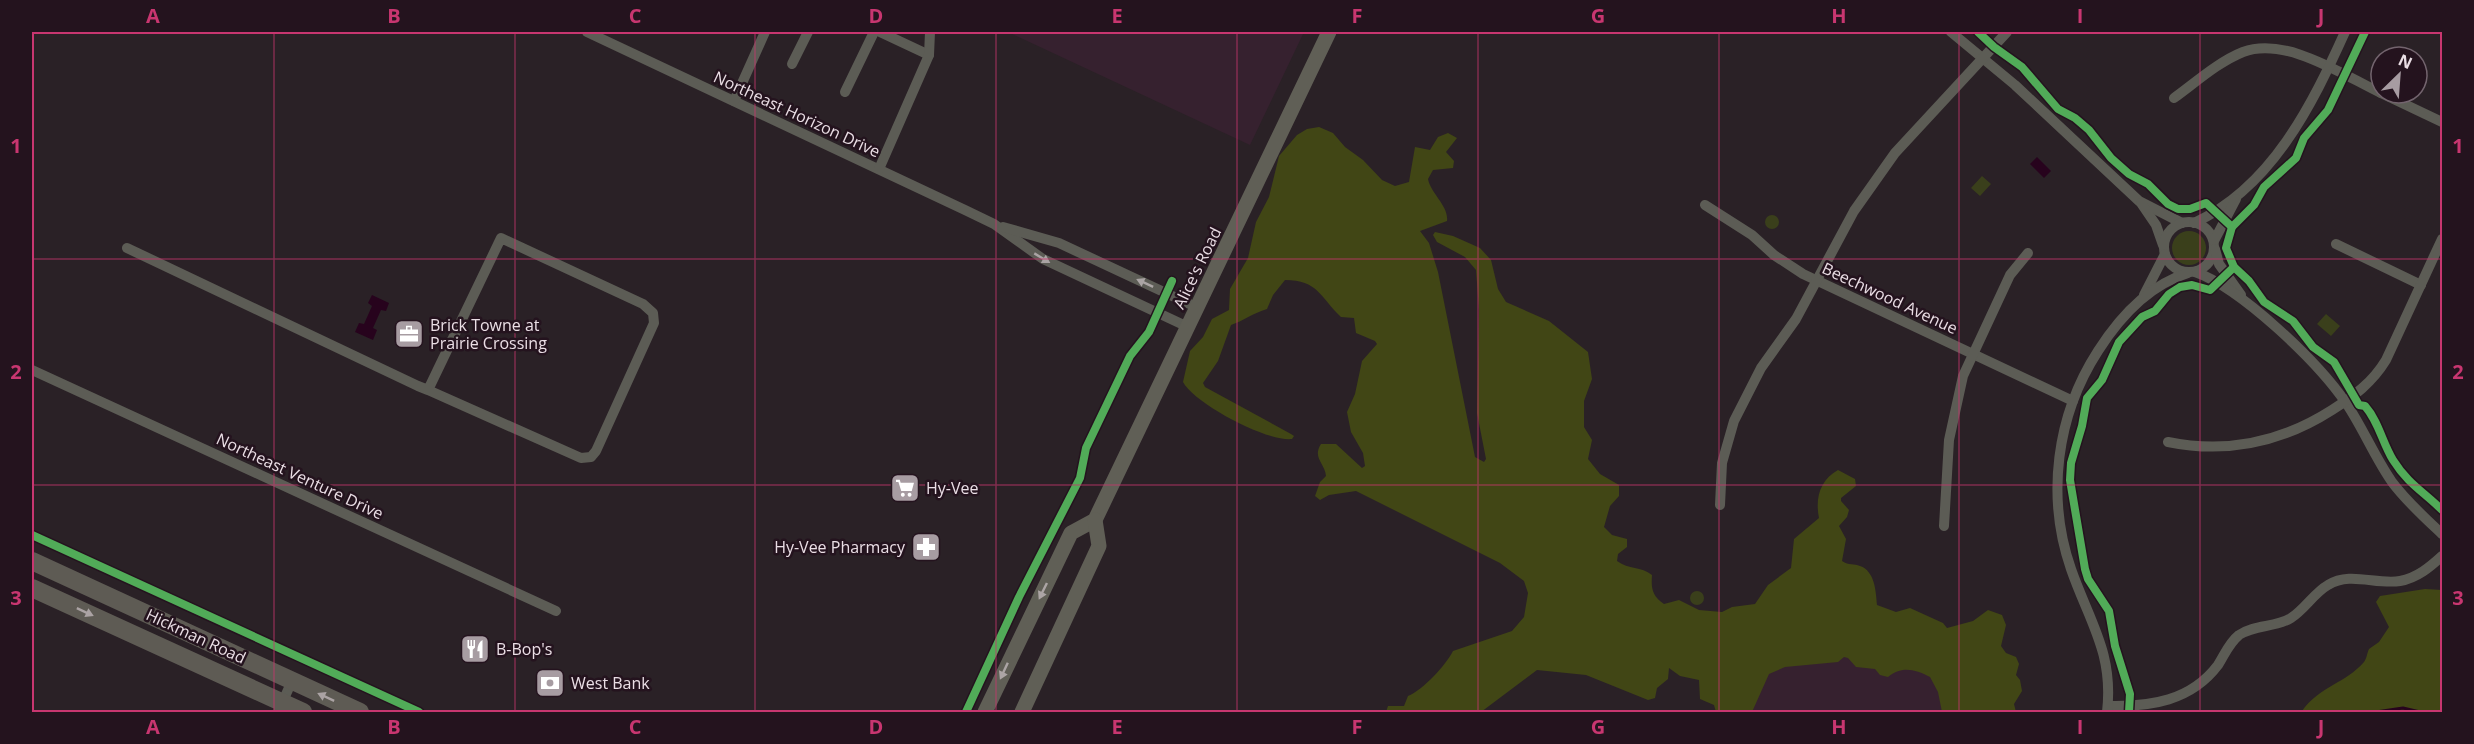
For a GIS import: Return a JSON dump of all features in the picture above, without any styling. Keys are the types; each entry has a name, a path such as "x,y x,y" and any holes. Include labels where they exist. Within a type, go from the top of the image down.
{"highway":[{"name":"Hickman Road","path":"32,561 360,712"},
{"name":"Hickman Road","path":"32,588 280,707 303,712"}],"main road":[{"name":"Alice's Road","path":"1095,520 1329,32"},
{"path":"985,712 1071,533 1095,520 1099,546 1022,712"}],"street":[{"name":"Northeast Horizon Drive","path":"587,32 994,224 1059,243 1198,308"},
{"path":"734,100 765,32"},
{"path":"792,64 808,32"},
{"path":"845,92 874,32"},
{"path":"880,32 929,55"},
{"path":"879,169 929,55 930,32"},
{"path":"1951,32 1984,58 2139,201 2156,225 2171,265 2215,281 2245,300"},
{"path":"1720,505 1722,463 1734,421 1750,387 1796,319 1834,243 1873,182 1919,125 2007,32"},
{"path":"2345,32 2330,68 2294,132 2239,194 2214,244 2211,261 2192,273 2169,280 2142,298 2103,343 2073,401 2062,441 2058,506 2071,569 2102,646 2106,667 2107,710 2149,705 2178,696 2203,680 2218,665 2232,642 2241,634 2291,618 2329,584 2343,579 2399,581 2427,570 2442,556"},
{"path":"2174,98 2226,61 2244,52 2264,48 2285,50 2369,87"},
{"path":"2406,105 2442,122"},
{"path":"2194,223 2239,194"},
{"path":"2139,201 2182,223 2194,223 2206,229 2214,244 2219,264 2245,300 2315,366 2345,402 2393,483 2442,534"},
{"name":"Beechwood Avenue","path":"1704,205 1752,235 1785,264 2073,401"},
{"path":"2142,298 2164,251 2167,235 2182,223"},
{"name":"Northeast Horizon Drive","path":"994,224 1043,260 1188,327"},
{"path":"127,248 428,390 581,458 591,457 596,451 654,323 653,313 643,304 501,238 428,390"},
{"path":"2168,442 2205,447 2249,445 2291,433 2345,402 2377,375 2442,239"},
{"path":"2336,244 2421,285"},
{"path":"1944,526 1952,418 1963,376 2014,267 2028,253"},
{"name":"Northeast Venture Drive","path":"32,370 556,611"},
{"path":"280,707 292,681"}],"shaded area":[{"path":"1008,32 1304,32 1250,145"},
{"path":"2037,157 2051,171 2044,178 2030,164"},
{"path":"372,295 389,303 386,311 381,310 373,328 377,330 373,340 355,332 359,323 364,324 372,306 368,303"},
{"path":"1775,633 1970,678 1980,712 1738,712"}],"green space":[{"path":"1319,127 1333,133 1382,180 1395,186 1409,182 1415,147 1430,150 1438,137 1448,133 1457,138 1446,152 1454,161 1453,168 1433,170 1428,179 1443,205 1447,221 1420,231 1429,243 1438,272 1475,457 1484,462 1486,459 1477,413 1479,310 1476,270 1465,257 1437,242 1433,235 1435,232 1453,236 1480,248 1491,260 1498,289 1506,302 1549,321 1588,352 1592,379 1584,401 1584,427 1592,440 1588,459 1600,474 1619,485 1619,496 1610,506 1604,527 1612,535 1627,539 1627,547 1618,554 1617,561 1652,575 1653,591 1660,601 1664,604 1679,600 1699,610 1722,612 1732,607 1755,604 1768,585 1791,568 1794,539 1819,518 1820,490 1827,479 1838,470 1855,479 1856,486 1841,498 1849,510 1847,517 1839,526 1846,539 1842,561 1858,565 1869,572 1874,582 1877,605 1896,612 1910,608 1943,623 1947,628 1973,621 1988,610 2002,615 2006,625 2001,646 2006,653 2016,657 2019,664 2016,675 2020,680 2022,691 2014,704 2016,712 1942,712 1938,692 1930,677 1919,672 1903,670 1888,677 1880,675 1875,669 1856,667 1844,657 1838,662 1785,667 1769,674 1752,712 1716,712 1714,705 1700,699 1699,680 1680,676 1669,668 1668,679 1657,688 1655,698 1648,700 1586,675 1537,670 1481,712 1386,712 1388,706 1404,706 1408,696 1434,676 1453,651 1512,631 1524,617 1528,593 1524,581 1500,563 1356,491 1329,495 1320,500 1315,496 1320,482 1326,476 1318,457 1321,444 1336,444 1362,468 1365,466 1363,453 1351,432 1347,412 1355,394 1362,361 1377,344 1356,333 1354,318 1341,317 1312,286 1285,280 1273,295 1267,309 1231,325 1218,361 1203,383 1205,387 1291,434 1294,436 1292,439 1266,434 1233,420 1202,401 1183,382 1190,351 1203,337 1212,319 1229,310 1230,289 1248,258 1256,222 1269,197 1279,156 1297,135 1307,129"},
{"path":"1982,176 1991,184 1980,196 1971,188"},
{"path":"1769,215 1775,215 1779,222 1775,229 1769,229 1765,225 1765,219"},
{"path":"2189,231 2201,236 2206,248 2201,260 2189,265 2177,260 2172,248 2177,236"},
{"path":"2326,314 2340,326 2331,336 2317,324"},
{"path":"2425,589 2442,590 2442,712 2289,712 2302,711 2317,696 2364,662 2369,649 2379,642 2389,627 2376,602 2380,596"},
{"path":"1697,591 1702,593 1704,598 1702,603 1697,605 1692,603 1690,598 1692,593"}],"waterway":[{"path":"2376,712 2403,708 2420,712"}],"cycle path":[{"path":"1978,32 2022,67 2058,109 2075,118 2089,130 2111,158 2129,174 2148,184 2168,204 2178,209 2190,209 2206,203 2232,227"},
{"path":"2365,32 2328,110 2304,138 2296,158 2264,187 2254,205 2232,227 2226,248 2234,267 2249,281 2264,302 2293,321 2313,347 2334,362 2359,405 2365,406 2374,419 2389,453 2399,468 2410,482 2442,510"},
{"path":"2129,712 2130,694 2115,646 2109,611 2088,579 2085,569 2070,480 2071,463 2082,426 2087,398 2102,380 2119,342 2142,317 2155,311 2169,294 2180,287 2192,285 2210,290 2234,267"},
{"path":"966,712 1019,597 1080,478 1086,448 1130,356 1149,332 1172,281"},
{"path":"32,535 419,712"}],"place":[{"name":"Brick Towne at Prairie Crossing","path":"409,334"},
{"name":"Hy-Vee","path":"905,488"},
{"name":"Hy-Vee Pharmacy","path":"926,547"},
{"name":"B-Bop's","path":"475,649"},
{"name":"West Bank","path":"550,683"}]}
